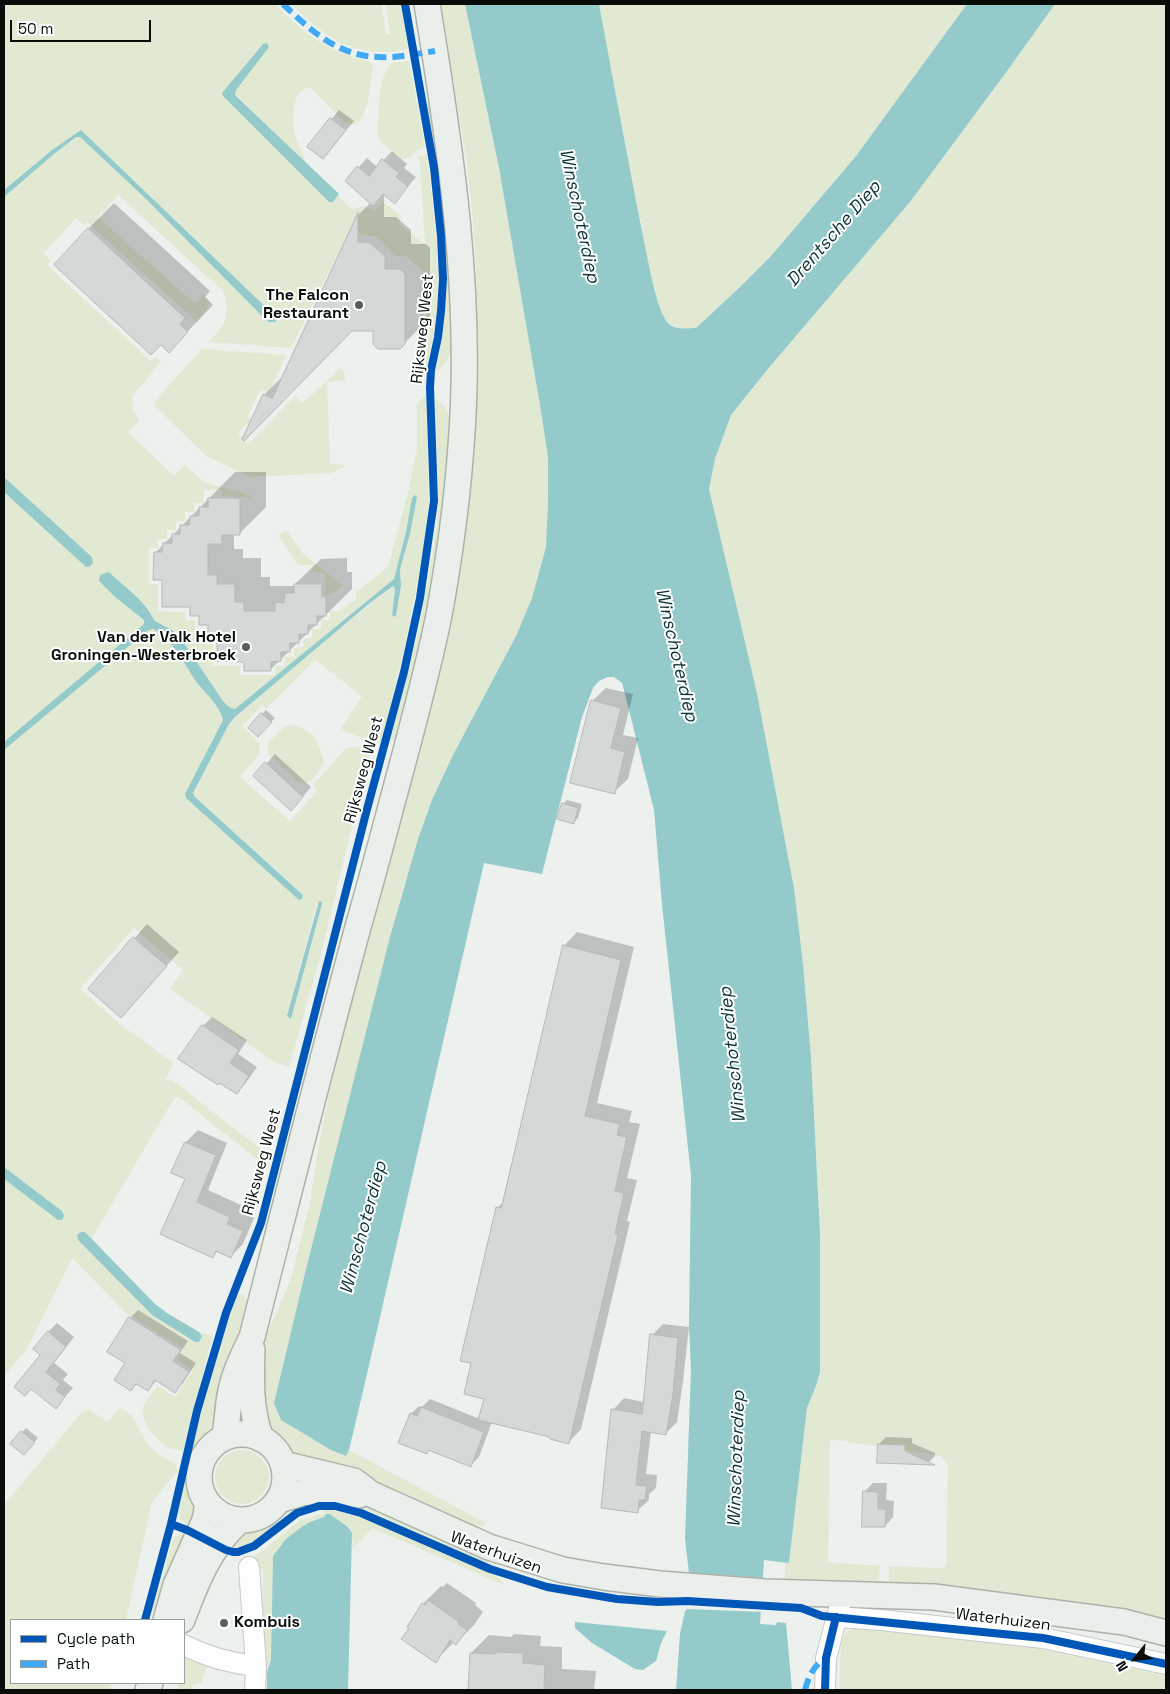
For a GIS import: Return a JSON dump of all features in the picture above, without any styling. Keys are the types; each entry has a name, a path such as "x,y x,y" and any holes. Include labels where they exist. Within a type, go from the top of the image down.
{"main road":[{"name":"Rijksweg West","path":"224,1438 230,1394 241,1361 252,1337 339,999 418,706 438,618 450,553 461,445 464,390 464,317 457,211 427,4"},
{"name":"Rijksweg West","path":"252,1337 251,1397 256,1426 261,1439"},
{"path":"238,1434 246,1434 261,1439 274,1449 283,1464 285,1472 284,1486 278,1500 268,1512 255,1519 239,1520 218,1514 208,1503 200,1489 201,1465 209,1449 224,1438 238,1434"},
{"name":"Waterhuizen","path":"283,1464 354,1481 371,1494 489,1547 563,1570 604,1577 765,1592 839,1605 934,1597 1124,1622 1166,1633"},
{"name":"Waterhuizen","path":"278,1500 305,1492 352,1495 371,1494"},
{"path":"166,1619 176,1585 205,1520 208,1503"},
{"path":"182,1619 192,1591 217,1546 230,1528 239,1520"}],"street":[{"path":"249,1567 256,1666 255,1690"},
{"path":"825,1690 826,1658 839,1605"},
{"name":"Waterhuizen","path":"839,1605 881,1620 1043,1638 1166,1664"},
{"path":"185,1645 210,1657 256,1666"}],"green space":[{"path":"4,4 275,4 318,41 342,53 373,64 368,98 363,116 354,124 345,123 311,88 304,89 296,99 293,124 306,163 234,93 263,44 223,95 333,201 338,196 352,210 364,207 374,211 383,202 401,216 399,224 425,244 420,163 417,157 427,154 435,230 438,286 435,321 427,370 422,367 420,362 426,320 428,276 406,256 395,256 376,237 362,235 351,228 291,348 209,342 225,321 227,306 223,291 118,195 98,217 195,304 204,294 210,304 197,322 87,222 83,225 76,218 44,253 50,261 47,265 151,361 156,357 161,362 132,396 134,411 139,421 128,432 174,476 185,465 205,483 244,493 253,498 222,496 222,490 204,490 203,503 194,503 194,512 185,512 185,521 176,521 176,530 167,530 167,539 158,539 158,548 149,548 149,584 158,584 158,611 185,612 185,621 195,620 195,629 204,630 204,639 213,639 213,666 240,666 240,675 275,675 276,666 285,666 285,657 294,657 294,648 303,647 303,639 312,638 312,629 321,629 321,620 330,620 330,611 340,611 357,598 355,593 388,567 408,492 417,449 417,404 423,397 426,397 429,503 425,539 404,649 382,741 376,743 340,730 362,696 315,660 266,709 262,705 242,726 260,744 259,755 240,777 290,821 317,791 313,785 346,748 358,746 370,752 321,954 289,1067 274,1062 170,989 183,970 134,928 80,989 120,1024 173,1063 165,1081 172,1080 272,1158 268,1168 180,1098 175,1097 91,1239 85,1232 78,1240 152,1315 194,1342 202,1336 199,1332 213,1336 183,1450 169,1448 159,1440 147,1425 143,1409 145,1402 158,1386 175,1397 192,1371 177,1360 184,1349 126,1313 72,1258 26,1350 4,1376 4,1179 58,1220 64,1216 62,1211 4,1167 4,750 147,631 153,629 166,639 177,652 196,681 215,704 223,720 185,794 186,798 299,899 302,899 303,894 195,797 193,793 229,724 235,717 330,636 393,586 395,589 392,615 396,616 401,586 400,569 410,534 417,497 394,579 235,709 229,707 223,701 180,637 172,630 155,621 138,598 111,574 104,573 100,575 100,581 115,597 144,620 144,624 4,742 4,492 86,567 92,557 4,477 4,197 54,154 76,137 80,137 145,198 261,315 277,319 81,130 52,150 4,190","holes":["317,903 322,904 291,1019 287,1016"]},
{"path":"291,4 381,4 386,33 389,34 386,4 401,4 408,48 392,52 381,52 354,48 331,37"},
{"path":"441,4 465,4 499,168 548,457 546,547 532,598 516,636 453,755 404,886 305,1273 274,1403 281,1420 331,1450 345,1456 349,1450 486,1523 477,1528 296,1457 265,1427 261,1364 266,1335 290,1282 310,1202 319,1143 346,1015 463,549 469,488 476,266 466,158"},
{"path":"599,4 967,4 856,156 771,256 696,328 678,328 670,324 660,307 649,268"},
{"path":"1055,4 1166,4 1166,1625 893,1587 889,1581 889,1566 942,1568 946,1566 948,1465 941,1456 830,1439 828,1562 880,1566 879,1579 873,1586 785,1580 785,1563 789,1563 807,1408 820,1372 820,1233 811,1057 794,888 757,693 709,489 715,459 731,415 910,202"},
{"path":"409,61 425,147 402,159 382,143 377,135 380,91 383,78 390,63"},
{"path":"427,103 434,109 451,238 452,350 446,363 436,373 443,333 446,259 439,179"},
{"path":"202,349 286,355 269,393 260,390 248,416 252,419 238,433 249,444 295,396 303,403 340,368 344,372 345,380 327,382 330,464 344,465 344,467 331,473 250,477 206,456 156,407 154,402"},
{"path":"435,399 446,409 449,416 451,425 451,457 432,601 397,739 390,741 418,632 437,524 438,482"},
{"path":"284,531 287,531 304,555 343,585 335,592 325,595 325,573 313,572 312,565 298,565 279,536"},
{"path":"286,725 302,728 312,735 322,754 323,765 313,778 306,783 298,782 269,755 267,744"},
{"path":"238,1294 244,1295 247,1300 227,1375 218,1426 196,1452 191,1451 218,1355"},
{"path":"120,1408 131,1415 147,1443 156,1453 176,1465 178,1471 152,1502 126,1619 10,1619 10,1684 112,1684 110,1690 4,1690 4,1505 82,1412 89,1409 107,1422"},
{"path":"237,1450 247,1450 257,1454 265,1462 269,1477 265,1492 257,1500 247,1504 237,1504 227,1500 219,1492 215,1482 215,1472 219,1462 227,1454"},
{"path":"187,1472 189,1473 196,1503 194,1529 181,1520 178,1513"},
{"path":"321,1499 352,1501 379,1510 488,1557 500,1568 362,1508 338,1503 300,1506 252,1542 234,1548 225,1546 240,1535 272,1522 293,1505"},
{"path":"323,1510 349,1513 377,1523 498,1577 504,1585 372,1528 353,1549 350,1530 330,1514 310,1522 286,1539 273,1556 271,1660 267,1672 267,1690 262,1690 263,1570 252,1568 251,1558 268,1547 302,1519 323,1514"},
{"path":"181,1534 192,1538 161,1593 154,1612 152,1611 174,1537"},
{"path":"857,1627 999,1640 1166,1676 1166,1690 839,1690 841,1644 846,1632"},
{"path":"190,1654 208,1664 201,1683 193,1685 192,1690 178,1690 179,1684 185,1684 185,1658 188,1659"}],"water":[{"path":"465,4 599,4 636,203 656,295 660,308 670,325 676,328 696,328 771,256 856,156 967,4 1055,4 910,202 731,415 715,459 709,489 757,693 794,888 811,1057 820,1233 820,1372 807,1408 789,1563 764,1560 760,1624 776,1625 777,1622 786,1623 792,1690 676,1690 680,1634 687,1609 689,1573 685,1539 691,1369 689,1324 691,1176 654,810 622,683 614,677 608,677 599,681 593,688 582,717 542,874 484,863 364,1387 346,1456 331,1450 281,1420 274,1403 390,937 418,839 432,800 453,755 516,636 532,598 546,547 548,457 499,168"},
{"path":"267,43 269,47 236,90 235,95 339,194 333,202 329,202 223,96 222,93 263,44"},
{"path":"81,130 275,316 277,319 275,322 269,322 261,315 145,198 80,137 76,137 54,154 4,197 4,190 52,150"},
{"path":"4,477 92,557 93,563 89,567 86,567 4,492"},
{"path":"415,495 417,497 410,534 400,569 401,586 396,616 392,615 395,589 393,586 370,603 235,717 229,724 193,793 195,797 303,895 302,899 299,900 186,798 185,794 223,720 216,705 198,684 173,647 161,634 153,629 147,631 4,750 4,742 144,624 144,620 115,597 99,581 100,575 108,572 111,574 138,598 155,621 172,630 180,637 223,701 229,707 235,709 394,579 406,532 412,498"},
{"path":"319,901 322,904 291,1019 287,1016"},
{"path":"4,1167 62,1211 64,1216 62,1220 58,1220 4,1179"},
{"path":"85,1232 155,1304 199,1332 202,1336 199,1342 195,1342 152,1315 78,1240 77,1235"},
{"path":"326,1514 330,1514 342,1522 352,1533 348,1690 267,1690 267,1672 271,1660 273,1556 286,1539 300,1528 324,1517"},
{"path":"575,1622 667,1631 661,1643 656,1661 643,1670 635,1669 592,1643 575,1628"}],"pier":[{"path":"689,1573 765,1578 763,1612 687,1609"}],"building":[{"path":"330,118 346,130 323,159 307,147"},
{"path":"382,159 399,173 396,177 408,186 395,204 383,194 373,206 345,181 357,166 369,176"},
{"path":"358,213 358,242 370,243 385,256 385,269 400,269 405,274 405,344 400,349 378,349 373,344 373,331 352,331 244,441 242,439 263,394 272,398"},
{"path":"88,228 185,318 180,324 188,332 169,353 161,345 151,355 54,265"},
{"path":"208,498 240,498 240,535 222,535 222,544 208,544 208,575 217,575 217,584 235,584 235,602 244,602 244,611 275,611 275,602 284,603 285,593 294,593 294,584 322,584 322,597 326,597 326,616 317,616 317,625 308,625 308,634 299,634 299,643 290,643 290,652 281,652 281,661 271,662 271,671 244,671 244,662 217,661 217,634 208,634 208,625 199,625 199,616 190,616 190,607 162,607 162,580 153,580 154,552 162,552 163,543 172,543 172,534 180,534 180,525 189,525 190,516 199,516 199,507 208,507"},
{"path":"591,700 621,708 611,748 625,752 615,794 570,783"},
{"path":"261,713 272,722 258,737 248,728"},
{"path":"265,762 303,797 291,811 253,776"},
{"path":"562,803 578,808 574,824 557,819"},
{"path":"133,937 167,966 121,1018 88,989"},
{"path":"563,945 621,960 585,1116 620,1124 617,1135 627,1137 615,1191 624,1193 615,1234 618,1235 569,1444 550,1439 550,1437 478,1420 484,1399 464,1394 471,1363 460,1361 496,1207 501,1208"},
{"path":"202,1025 239,1050 230,1063 249,1076 237,1094 219,1083 218,1085 178,1059"},
{"path":"185,1142 216,1155 197,1202 230,1217 227,1224 243,1231 231,1258 216,1251 213,1258 160,1234 185,1179 171,1173"},
{"path":"129,1317 181,1350 173,1361 189,1372 175,1393 155,1380 148,1391 136,1384 131,1391 114,1380 125,1363 107,1352"},
{"path":"48,1331 66,1347 46,1372 60,1384 56,1390 65,1397 56,1409 31,1389 25,1396 14,1387 40,1355 33,1349"},
{"path":"650,1334 678,1338 673,1394 666,1435 642,1431 636,1485 647,1486 645,1500 639,1500 638,1513 601,1508 611,1409 642,1414"},
{"path":"421,1407 484,1432 471,1467 428,1450 427,1454 398,1443 410,1413 417,1416"},
{"path":"21,1431 35,1442 24,1455 10,1444"},
{"path":"878,1444 905,1445 905,1451 935,1465 877,1463"},
{"path":"863,1491 878,1492 878,1509 886,1509 885,1527 862,1527"},
{"path":"428,1600 467,1630 456,1645 450,1640 436,1663 401,1639 422,1603 425,1605"},
{"path":"495,1652 523,1653 523,1663 545,1665 544,1690 468,1690 470,1653 495,1654"}],"marked path":[{"path":"283,4 314,32 337,47 350,52 364,56 385,57 407,56 435,51"},
{"path":"805,1690 812,1672 826,1658"}],"cycle path":[{"path":"145,1619 171,1524 197,1411 226,1313 261,1223 404,672 420,598 434,501 430,388 431,370 438,337 443,279 434,168 405,4"},
{"path":"171,1524 226,1550 238,1552 254,1546 297,1513 319,1506 335,1506 361,1513 490,1569 547,1587 617,1599 801,1608 822,1616 1043,1638 1166,1664"},
{"path":"825,1690 826,1658 836,1617"}],"place":[{"name":"The Falcon Restaurant","path":"359,305"},
{"name":"Van der Valk Hotel Groningen-Westerbroek","path":"246,647"},
{"name":"Kombuis","path":"224,1623"}],"water label":[{"name":"Winschoterdiep","path":"579,216"},
{"name":"Drentsche Diep","path":"834,234"},
{"name":"Winschoterdiep","path":"676,655"},
{"name":"Winschoterdiep","path":"733,1055"},
{"name":"Winschoterdiep","path":"364,1228"},
{"name":"Winschoterdiep","path":"737,1459"}]}
